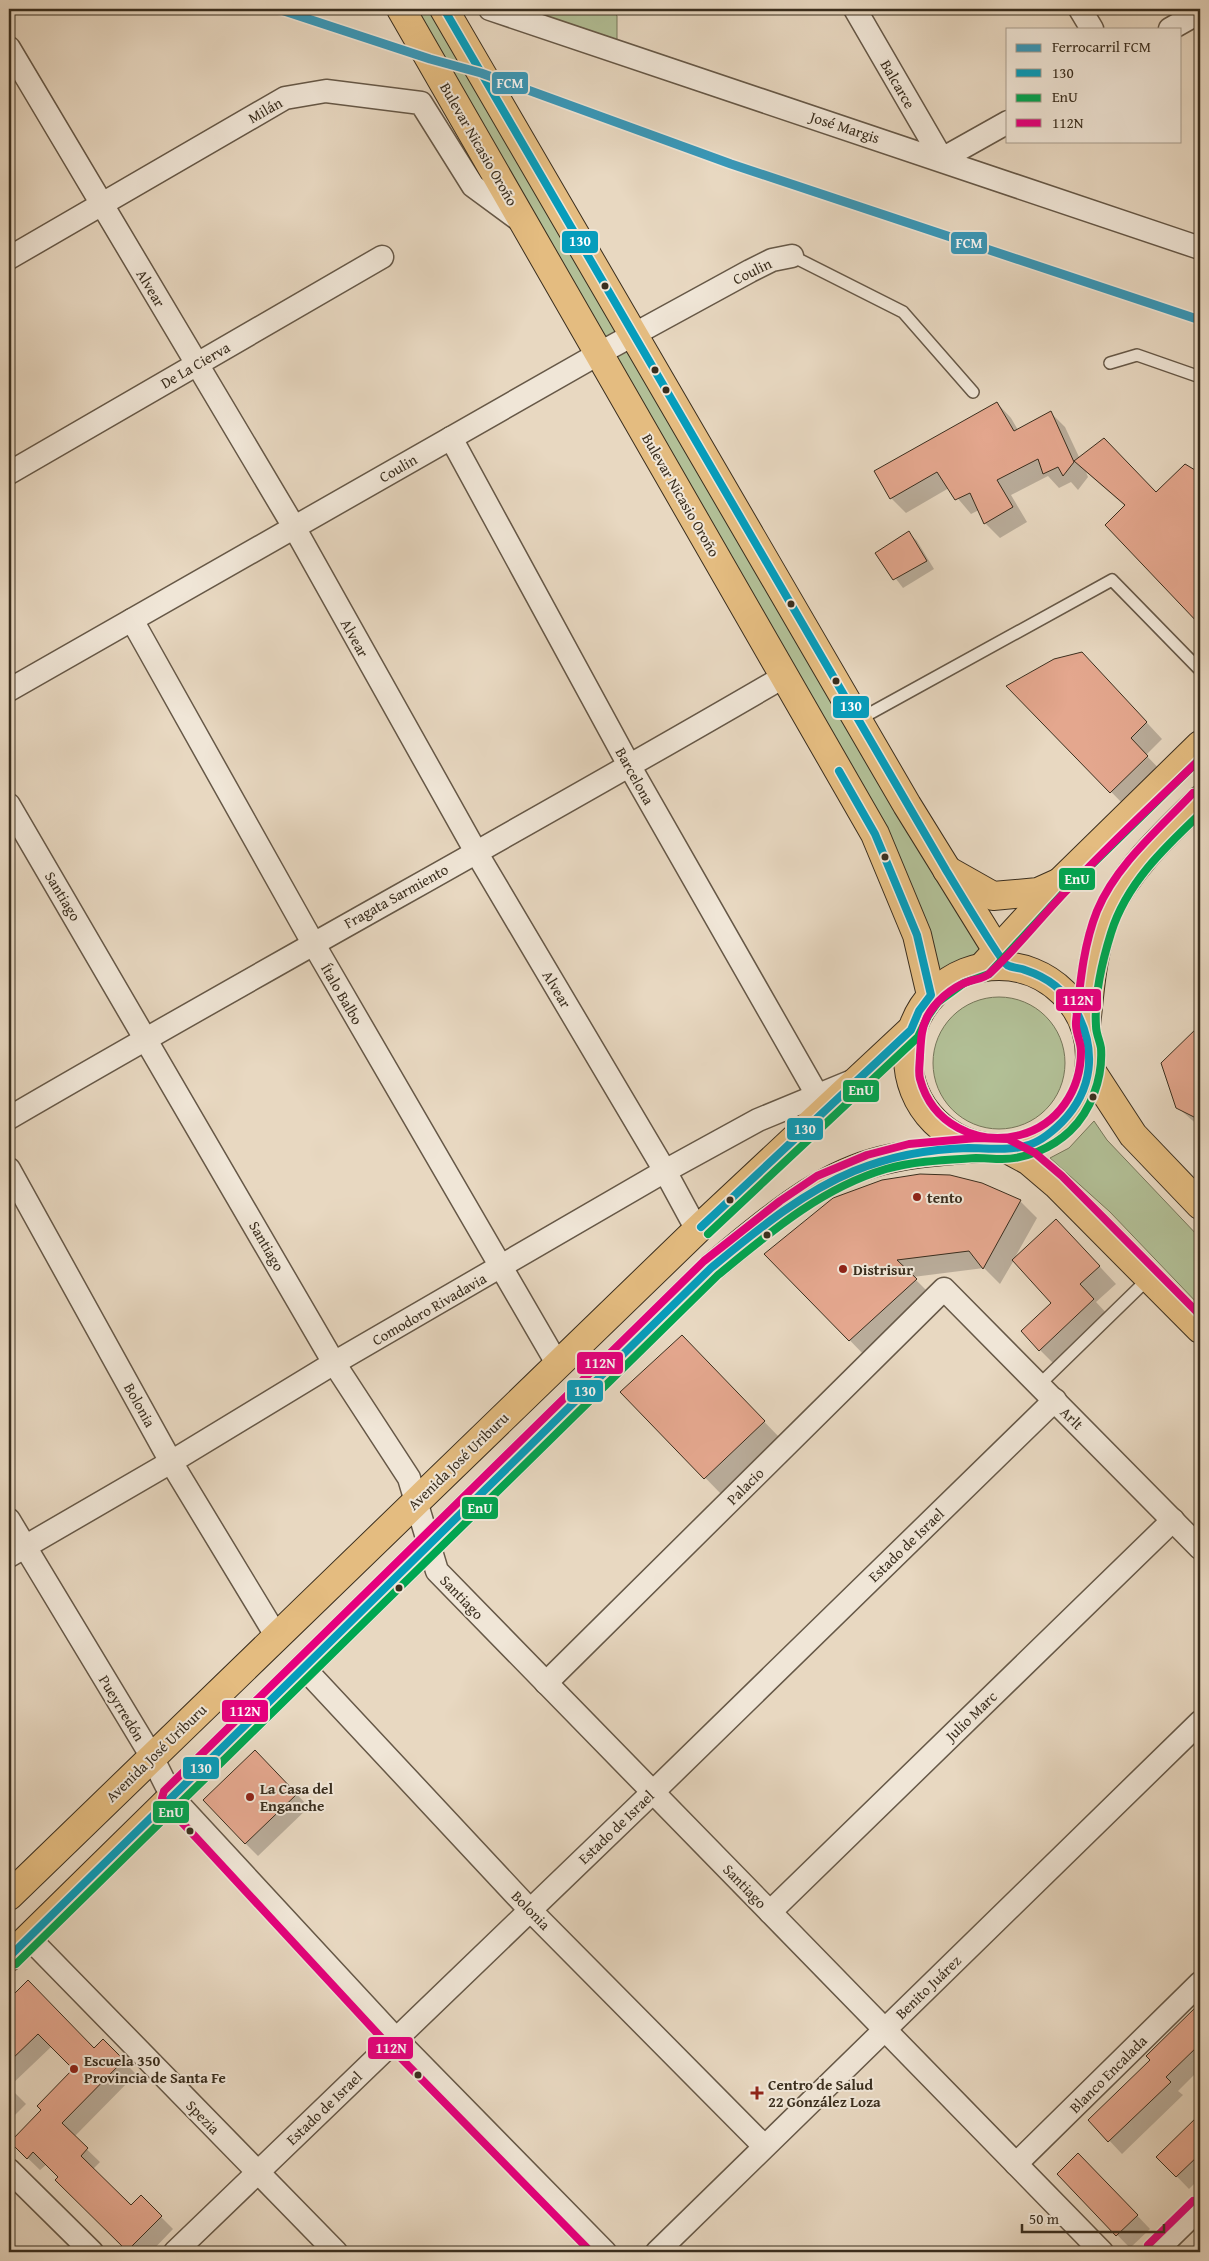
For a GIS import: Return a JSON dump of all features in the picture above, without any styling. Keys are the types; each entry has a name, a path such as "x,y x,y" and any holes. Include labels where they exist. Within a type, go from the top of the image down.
{"main road":[{"name":"Bulevar Nicasio Oroño","path":"401,9 875,834 917,935 931,995"},
{"path":"9,1957 712,1268 785,1209 822,1185 871,1164 910,1154 978,1148 1007,1150 1038,1141 1064,1122 1082,1098 1090,1069 1091,1047 1086,1026 1064,992 1029,970 995,961 946,870 444,9"},
{"path":"978,1148 947,1134 923,1111 909,1080 910,1030 919,1011 931,995 945,983 960,974 995,961 1062,881 1200,745"},
{"path":"1086,1026 1094,956 1107,914 1124,884 1144,859 1200,800"},
{"path":"946,870 993,896 1038,892 1062,881"},
{"name":"Avenida José Uriburu","path":"9,1896 697,1230 821,1103 857,1079 910,1030"},
{"path":"1090,1069 1133,1136 1200,1205"},
{"path":"1007,1150 1029,1161 1056,1184 1151,1277 1200,1329"}],"street":[{"name":"José Margis","path":"490,9 942,159 1200,248"},
{"name":"Balcarce","path":"855,9 942,159"},
{"path":"1080,9 1091,28"},
{"path":"1172,28 1200,12"},
{"name":"Alvear","path":"9,48 294,527 476,852 665,1172 697,1230"},
{"name":"Milán","path":"9,258 285,98 326,91 421,103 473,186 526,225"},
{"path":"942,159 1006,123"},
{"name":"Coulin","path":"9,690 634,334 772,260 792,256"},
{"name":"De La Cierva","path":"9,473 382,257"},
{"name":"Barcelona","path":"450,438 630,767 821,1103"},
{"name":"Ítalo Balbo","path":"132,620 312,943 558,1365"},
{"name":"Fragata Sarmiento","path":"9,1118 312,943 630,767 785,676"},
{"name":"Santiago","path":"9,805 334,1363 409,1478 437,1571 1102,2252"},
{"name":"Comodoro Rivadavia","path":"17,1552 171,1462 334,1363 758,1120 821,1103"},
{"name":"Bolonia","path":"9,1169 171,1462 277,1637"},
{"name":"Arlt","path":"944,1289 1200,1548"},
{"name":"Palacio","path":"546,1683 944,1289"},
{"name":"Estado de Israel","path":"175,2252 653,1792 1054,1400"},
{"name":"Pueyrredón","path":"9,1520 17,1552 152,1757 172,1797 396,2039 605,2252"},
{"name":"Julio Marc","path":"770,1912 1173,1520"},
{"name":"Bolonia","path":"304,1668 530,1910 764,2146"},
{"name":"Benito Juárez","path":"657,2252 1200,1722"},
{"name":"Spezia","path":"28,1938 336,2252"},
{"name":"Blanco Encalada","path":"1016,2164 1200,1983"},
{"path":"9,2170 92,2252"},
{"path":"1155,2252 1200,2208"}],"lane":[{"path":"792,256 903,312 973,392"},
{"path":"1110,363 1137,354 1200,377"},
{"path":"858,720 1112,580 1200,670"},
{"path":"1039,1385 1151,1277"}],"green space":[{"path":"401,9 444,9 996,951 982,967 960,974 945,983 931,995 917,935"},
{"path":"507,9 613,9 617,16 617,45"},
{"path":"999,997 1012,998 1024,1002 1046,1016 1060,1038 1064,1050 1064,1076 1060,1088 1046,1110 1024,1124 1012,1128 999,1129 986,1128 974,1124 952,1110 938,1088 934,1076 933,1063 934,1050 938,1038 952,1016 974,1002 986,998"},
{"path":"1094,1121 1107,1140 1200,1238 1200,1306 1110,1212 1050,1158 1069,1148"}],"building":[{"path":"997,402 1014,431 1051,411 1074,462 1063,476 1058,467 1043,474 1038,459 997,480 1013,507 984,524 970,493 955,500 937,472 890,499 874,471"},
{"path":"1104,438 1156,492 1185,464 1200,473 1200,625 1105,525 1125,505 1074,461"},
{"path":"909,531 927,561 893,580 875,553"},
{"path":"1082,652 1147,722 1131,738 1148,756 1110,793 1006,686 1054,659"},
{"path":"1200,1025 1200,1120 1176,1108 1161,1063"},
{"path":"920,1174 950,1175 982,1183 1021,1200 983,1269 969,1251 897,1260 917,1279 849,1341 764,1254 833,1198 882,1180"},
{"path":"1056,1219 1100,1266 1080,1284 1094,1299 1039,1351 1021,1331 1051,1303 1012,1260"},
{"path":"682,1335 765,1421 704,1479 620,1392"},
{"name":"La Casa del Enganche","path":"255,1750 297,1794 245,1844 203,1800"},
{"path":"28,1980 94,2048 103,2039 124,2060 62,2123 88,2148 81,2156 131,2205 141,2195 162,2216 127,2251 55,2180 58,2177 33,2152 27,2159 10,2142 41,2110 37,2106 73,2069 38,2034 9,2062 9,1999"},
{"path":"1200,2003 1200,2044 1166,2077 1171,2082 1108,2142 1088,2120 1150,2060 1146,2056"},
{"path":"1200,2114 1200,2154 1176,2177 1156,2157"},
{"path":"1078,2153 1138,2215 1116,2236 1057,2174"}],"rail line":[{"name":"FCM","path":"278,9 430,59 481,73 731,164 1200,320"}],"transit line":[{"name":"130","path":"9,1957 711,1268 728,1254 779,1214 815,1190 854,1171 896,1157 925,1152 968,1148 1011,1148 1025,1146 1040,1140 1062,1122 1072,1110 1086,1083 1089,1055 1087,1040 1076,1011 1061,991 1049,981 1034,973 1007,965 987,937 946,870 444,9"},
{"name":"EnU","path":"708,1234 918,1037 928,1016 938,1002 964,983 989,974 1068,888 1200,759"},
{"name":"112N","path":"1193,793 1139,848 1115,878 1097,911 1088,938 1079,994 1076,1026 1081,1047 1080,1065 1077,1079 1065,1104 1046,1123 1020,1135 1004,1138 988,1137 958,1128 935,1108 926,1095 919,1076 922,1035 930,1011 955,988 967,982 985,977 990,973 1099,856 1200,759"},
{"name":"130","path":"701,1227 911,1030 919,1011 931,995 917,935 875,834 839,771"},
{"name":"EnU","path":"16,1964 718,1275 776,1228 817,1200 839,1188 862,1177 886,1169 942,1160 1020,1157 1055,1143 1070,1131 1090,1104 1098,1082 1101,1048 1096,1026 1097,991 1111,933 1118,915 1136,883 1148,868 1200,814"},
{"name":"112N","path":"591,2252 389,2046 165,1804 162,1798 164,1791 704,1261 780,1201 817,1176 867,1155 909,1144 977,1138 1008,1139 1035,1153 1062,1176 1200,1315"},
{"name":"112N","path":"1148,2245 1193,2201"}],"place":[{"name":"tento","path":"917,1197"},
{"name":"Distrisur","path":"843,1269"},
{"name":"La Casa del Enganche","path":"250,1797"},
{"name":"Escuela 350 Provincia de Santa Fe","path":"74,2069"},
{"name":"Centro de Salud 22 González Loza","path":"757,2093"}]}
